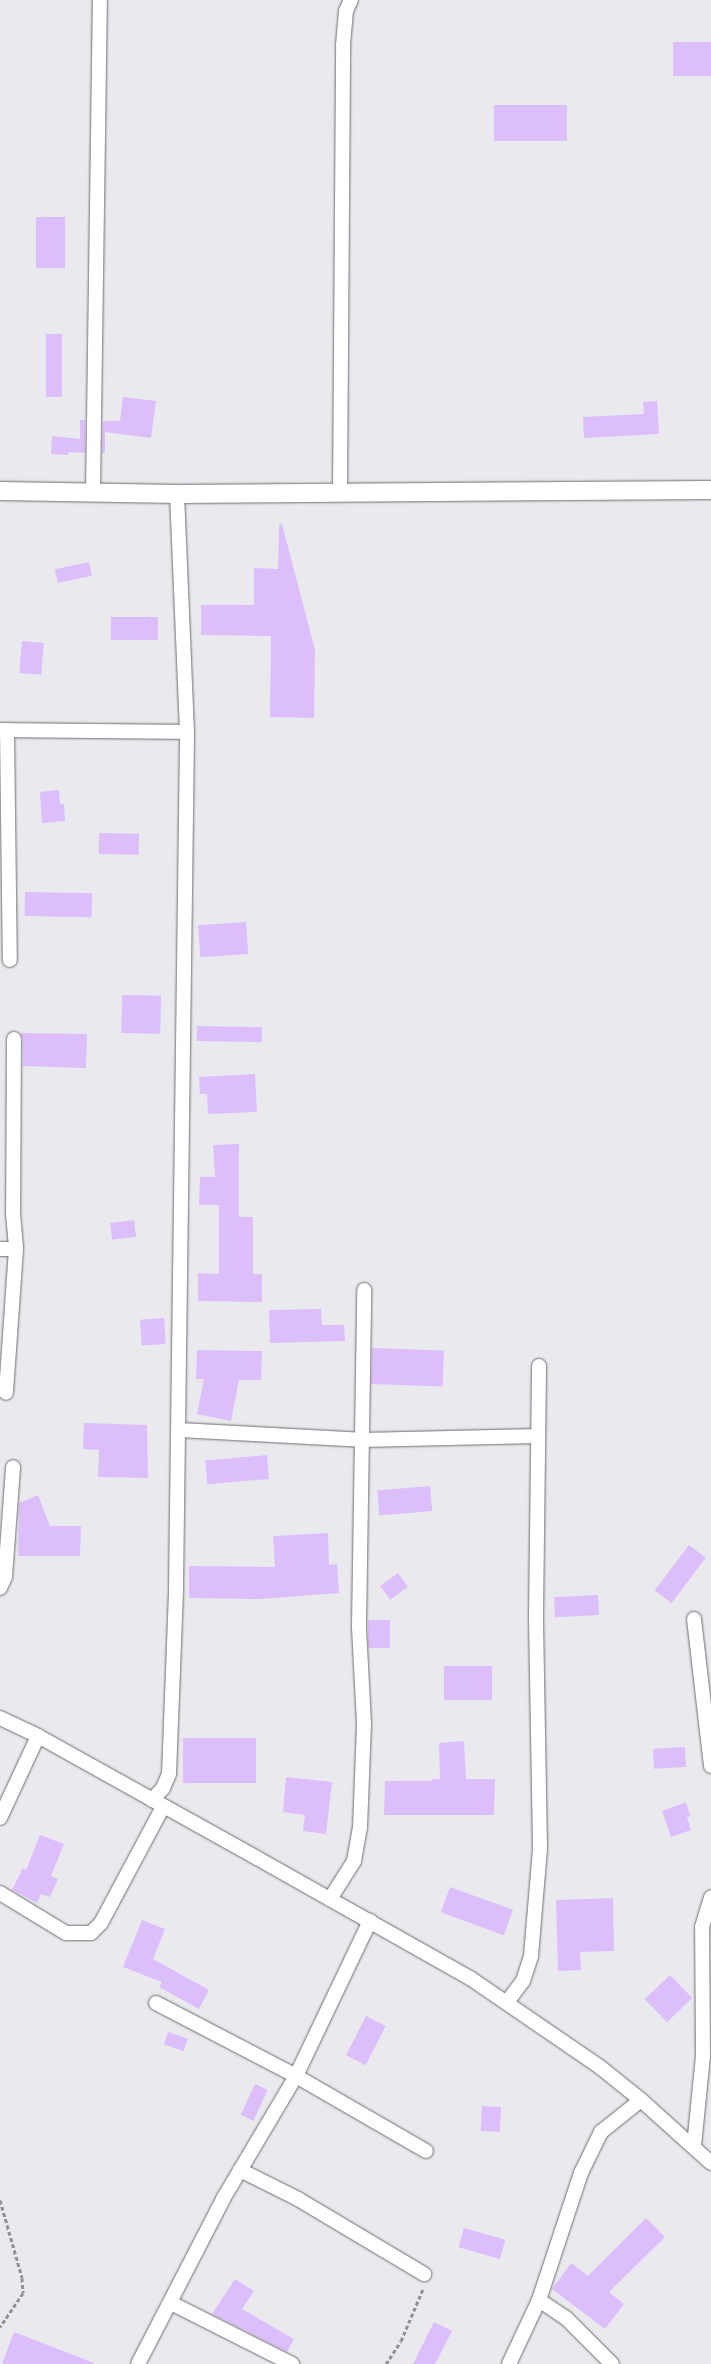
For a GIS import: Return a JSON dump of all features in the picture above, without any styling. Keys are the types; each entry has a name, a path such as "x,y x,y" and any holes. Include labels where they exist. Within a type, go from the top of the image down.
{"street":[{"path":"93,492 100,0"},
{"path":"340,493 344,45 346,11 351,0"},
{"path":"0,492 178,494 711,490"},
{"path":"0,1893 66,1934 91,1933 101,1922 158,1803 169,1774 176,1588 179,1430 187,732 178,494"},
{"path":"10,960 3,730 187,732"},
{"path":"6,1393 16,1249 13,1213 14,1038"},
{"path":"0,1249 16,1249"},
{"path":"330,1899 354,1861 360,1828 364,1722 359,1626 364,1290"},
{"path":"507,2002 523,1981 532,1956 540,1848 536,1617 539,1366"},
{"path":"179,1430 361,1440 538,1436"},
{"path":"0,1588 5,1577 13,1466"},
{"path":"694,1619 711,1766"},
{"path":"0,1718 38,1736 470,1978 600,2067 641,2100 711,2163"},
{"path":"0,1818 38,1736"},
{"path":"694,2146 703,2056 702,1927 711,1897"},
{"path":"138,2364 240,2170 296,2076 370,1922"},
{"path":"156,2003 296,2076 426,2150"},
{"path":"509,2364 512,2353 539,2300 581,2173 601,2132 641,2100"},
{"path":"240,2170 298,2199 424,2274"},
{"path":"539,2300 566,2318 612,2364"},
{"path":"171,2303 292,2364"}],"path":[{"path":"0,2200 22,2278 23,2293 0,2327"},
{"path":"386,2364 401,2341 422,2292 425,2284 424,2274"}],"building":[{"path":"673,42 711,42 711,76 673,76"},
{"path":"494,105 567,105 567,141 494,141"},
{"path":"36,217 65,217 65,268 36,268"},
{"path":"46,334 62,334 62,397 46,397"},
{"path":"123,397 156,401 151,438 105,432 105,453 102,453 103,421 120,421"},
{"path":"657,401 659,434 584,438 583,417 644,414 643,402"},
{"path":"80,420 85,420 85,453 51,454 52,436 80,439"},
{"path":"282,524 315,650 314,718 270,717 271,636 201,635 201,605 254,605 254,568 278,569 279,525"},
{"path":"89,562 92,576 58,583 55,569"},
{"path":"111,617 158,617 158,640 111,640"},
{"path":"22,641 44,643 41,675 19,673"},
{"path":"59,790 60,804 64,804 65,821 42,823 40,792"},
{"path":"99,833 139,834 139,855 99,854"},
{"path":"25,892 92,893 92,917 25,916"},
{"path":"246,922 248,954 200,957 198,925"},
{"path":"122,995 161,996 160,1034 121,1033"},
{"path":"197,1026 262,1027 262,1042 197,1041"},
{"path":"20,1033 87,1034 86,1068 23,1066 23,1039"},
{"path":"255,1074 257,1112 208,1114 207,1094 200,1094 199,1077"},
{"path":"239,1144 239,1217 253,1217 253,1274 262,1274 262,1302 198,1301 198,1273 219,1274 219,1205 199,1205 200,1177 215,1177 213,1145"},
{"path":"134,1220 136,1237 112,1240 110,1223"},
{"path":"321,1309 322,1325 344,1325 345,1341 270,1343 269,1310"},
{"path":"164,1318 166,1344 142,1346 140,1320"},
{"path":"372,1348 444,1351 443,1386 371,1384"},
{"path":"197,1350 262,1351 261,1380 239,1380 231,1421 197,1414 204,1379 196,1379"},
{"path":"84,1423 147,1425 148,1478 98,1477 99,1450 83,1449"},
{"path":"267,1455 269,1479 207,1484 205,1460"},
{"path":"430,1486 432,1511 379,1516 377,1491"},
{"path":"38,1495 50,1526 81,1526 80,1556 18,1556 19,1503"},
{"path":"328,1533 329,1565 337,1564 339,1593 260,1599 189,1598 189,1566 275,1567 273,1536"},
{"path":"689,1545 706,1558 671,1603 655,1591"},
{"path":"398,1573 408,1587 390,1600 380,1586"},
{"path":"598,1595 599,1615 555,1617 554,1597"},
{"path":"368,1620 390,1620 390,1648 368,1648"},
{"path":"444,1666 492,1666 492,1700 444,1700"},
{"path":"183,1738 256,1738 256,1783 183,1783"},
{"path":"464,1741 466,1779 495,1779 494,1815 384,1815 385,1781 432,1781 432,1779 440,1779 439,1743"},
{"path":"685,1747 686,1767 654,1769 653,1749"},
{"path":"286,1777 332,1782 326,1834 303,1831 305,1815 283,1812"},
{"path":"686,1802 690,1816 687,1817 691,1830 671,1837 662,1811"},
{"path":"40,1835 64,1844 51,1876 58,1879 50,1897 41,1894 37,1903 12,1890 23,1868 26,1870"},
{"path":"450,1887 513,1910 504,1935 441,1912"},
{"path":"613,1898 614,1951 580,1952 581,1970 558,1971 556,1900"},
{"path":"142,1920 165,1929 153,1959 209,1990 199,2009 159,1987 162,1982 123,1967"},
{"path":"670,1975 692,1998 667,2022 645,1999"},
{"path":"366,2016 386,2026 366,2065 346,2055"},
{"path":"168,2032 188,2039 184,2051 164,2044"},
{"path":"255,2084 268,2090 253,2121 241,2115"},
{"path":"482,2106 501,2107 500,2132 481,2131"},
{"path":"646,2218 665,2237 609,2292 624,2304 605,2329 552,2289 571,2263 588,2276"},
{"path":"464,2228 505,2240 500,2259 458,2247"},
{"path":"235,2279 254,2291 242,2309 294,2339 287,2352 212,2314"},
{"path":"434,2322 452,2331 435,2364 413,2364"},
{"path":"14,2332 94,2363 94,2364 2,2364"}]}
